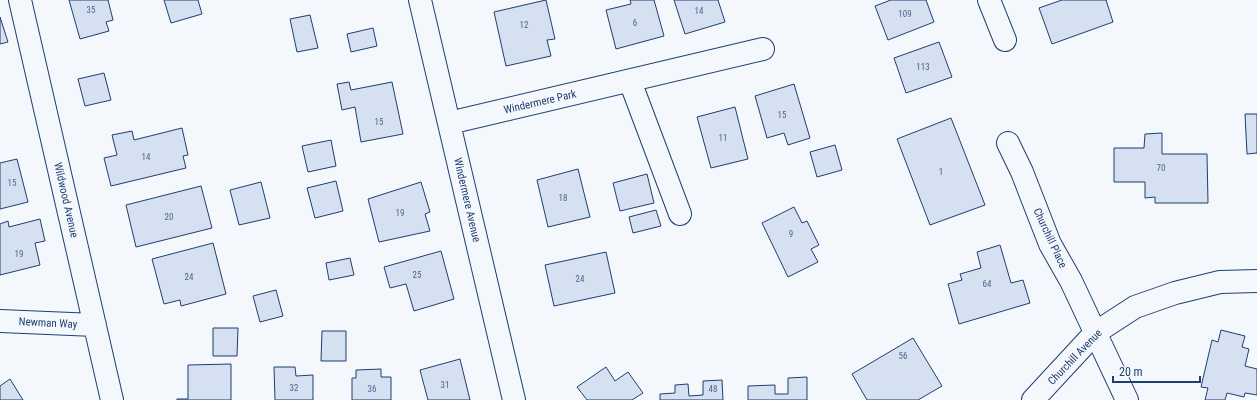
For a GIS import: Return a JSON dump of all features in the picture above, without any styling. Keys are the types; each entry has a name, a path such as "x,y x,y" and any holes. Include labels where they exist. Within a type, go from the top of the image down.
{"street":[{"name":"Wildwood Avenue","path":"20,0 112,400"},
{"name":"Windermere Avenue","path":"420,0 514,400"},
{"path":"989,0 1005,40"},
{"name":"Windermere Park","path":"449,124 763,50"},
{"path":"630,81 680,214"},
{"name":"Churchill Place","path":"1008,143 1022,172 1050,244 1071,281 1127,400"},
{"name":"Churchill Avenue","path":"1033,400 1095,332 1135,307 1174,293 1220,282 1257,281"},
{"name":"Newman Way","path":"0,321 95,325"}],"building":[{"path":"69,0 108,0 113,20 106,22 109,31 80,39"},
{"path":"164,0 198,0 202,14 171,23"},
{"path":"546,0 555,39 547,40 551,56 506,66 494,12"},
{"path":"630,0 654,0 664,36 616,49 606,10 631,4"},
{"path":"674,0 718,0 725,22 685,34"},
{"path":"891,0 926,0 934,22 888,40 875,6"},
{"path":"1062,0 1106,0 1113,22 1052,44 1039,8"},
{"path":"310,15 318,48 297,52 290,19"},
{"path":"0,17 8,42 0,44"},
{"path":"373,28 377,46 351,52 347,34"},
{"path":"939,42 952,77 906,93 894,58"},
{"path":"104,73 111,100 85,106 78,79"},
{"path":"349,82 351,90 392,82 403,134 361,142 355,107 342,110 337,84"},
{"path":"794,84 810,138 788,145 784,133 767,138 755,96"},
{"path":"735,107 748,159 711,168 697,117"},
{"path":"1245,114 1257,114 1257,153 1247,154"},
{"path":"951,118 985,205 930,225 897,139"},
{"path":"182,128 188,155 183,156 186,168 111,186 104,158 117,155 112,135 132,131 134,140"},
{"path":"1162,133 1162,154 1207,154 1208,203 1155,203 1155,197 1145,198 1145,182 1114,182 1114,148 1144,148 1145,134"},
{"path":"331,140 336,166 308,172 302,146"},
{"path":"835,145 842,170 817,177 810,152"},
{"path":"17,159 28,202 0,209 0,163"},
{"path":"578,169 590,217 548,227 537,180"},
{"path":"647,174 654,203 620,211 613,183"},
{"path":"336,181 343,211 315,218 307,188"},
{"path":"261,182 270,218 239,225 230,190"},
{"path":"421,182 430,212 425,214 430,231 379,242 368,199"},
{"path":"201,186 212,228 136,247 126,205"},
{"path":"794,207 802,223 807,221 819,245 811,249 818,262 788,277 762,223"},
{"path":"656,210 661,226 633,233 629,217"},
{"path":"40,219 45,241 35,243 40,265 0,275 0,224 8,221 9,227"},
{"path":"213,243 226,294 181,306 180,300 164,304 152,259"},
{"path":"1000,245 1011,283 1023,280 1030,303 959,324 948,284 962,280 960,274 981,268 977,252"},
{"path":"441,251 454,299 414,311 406,284 390,288 384,267"},
{"path":"606,252 615,293 554,306 545,265"},
{"path":"350,258 354,275 329,280 326,263"},
{"path":"276,290 283,316 260,322 253,296"},
{"path":"213,328 238,328 237,356 213,356"},
{"path":"1221,330 1245,336 1242,347 1249,349 1245,366 1257,369 1257,395 1245,393 1244,397 1227,393 1225,400 1205,400 1208,388 1201,387 1212,340 1218,342"},
{"path":"322,331 346,331 346,361 321,361"},
{"path":"913,338 942,386 918,400 867,400 852,374"},
{"path":"460,359 470,400 428,400 420,370"},
{"path":"231,364 231,400 177,400 188,399 188,365"},
{"path":"274,367 295,367 296,376 313,375 313,400 275,400"},
{"path":"606,367 615,381 628,372 643,393 632,400 587,400 577,387"},
{"path":"381,369 381,377 391,377 391,400 352,400 352,378 356,378 356,370"},
{"path":"807,377 807,400 748,400 748,386 775,385 775,394 788,394 788,378"},
{"path":"10,379 23,400 0,400 0,386"},
{"path":"722,380 723,400 660,400 660,394 675,393 675,385 688,384 689,396 703,395 703,381"}]}
